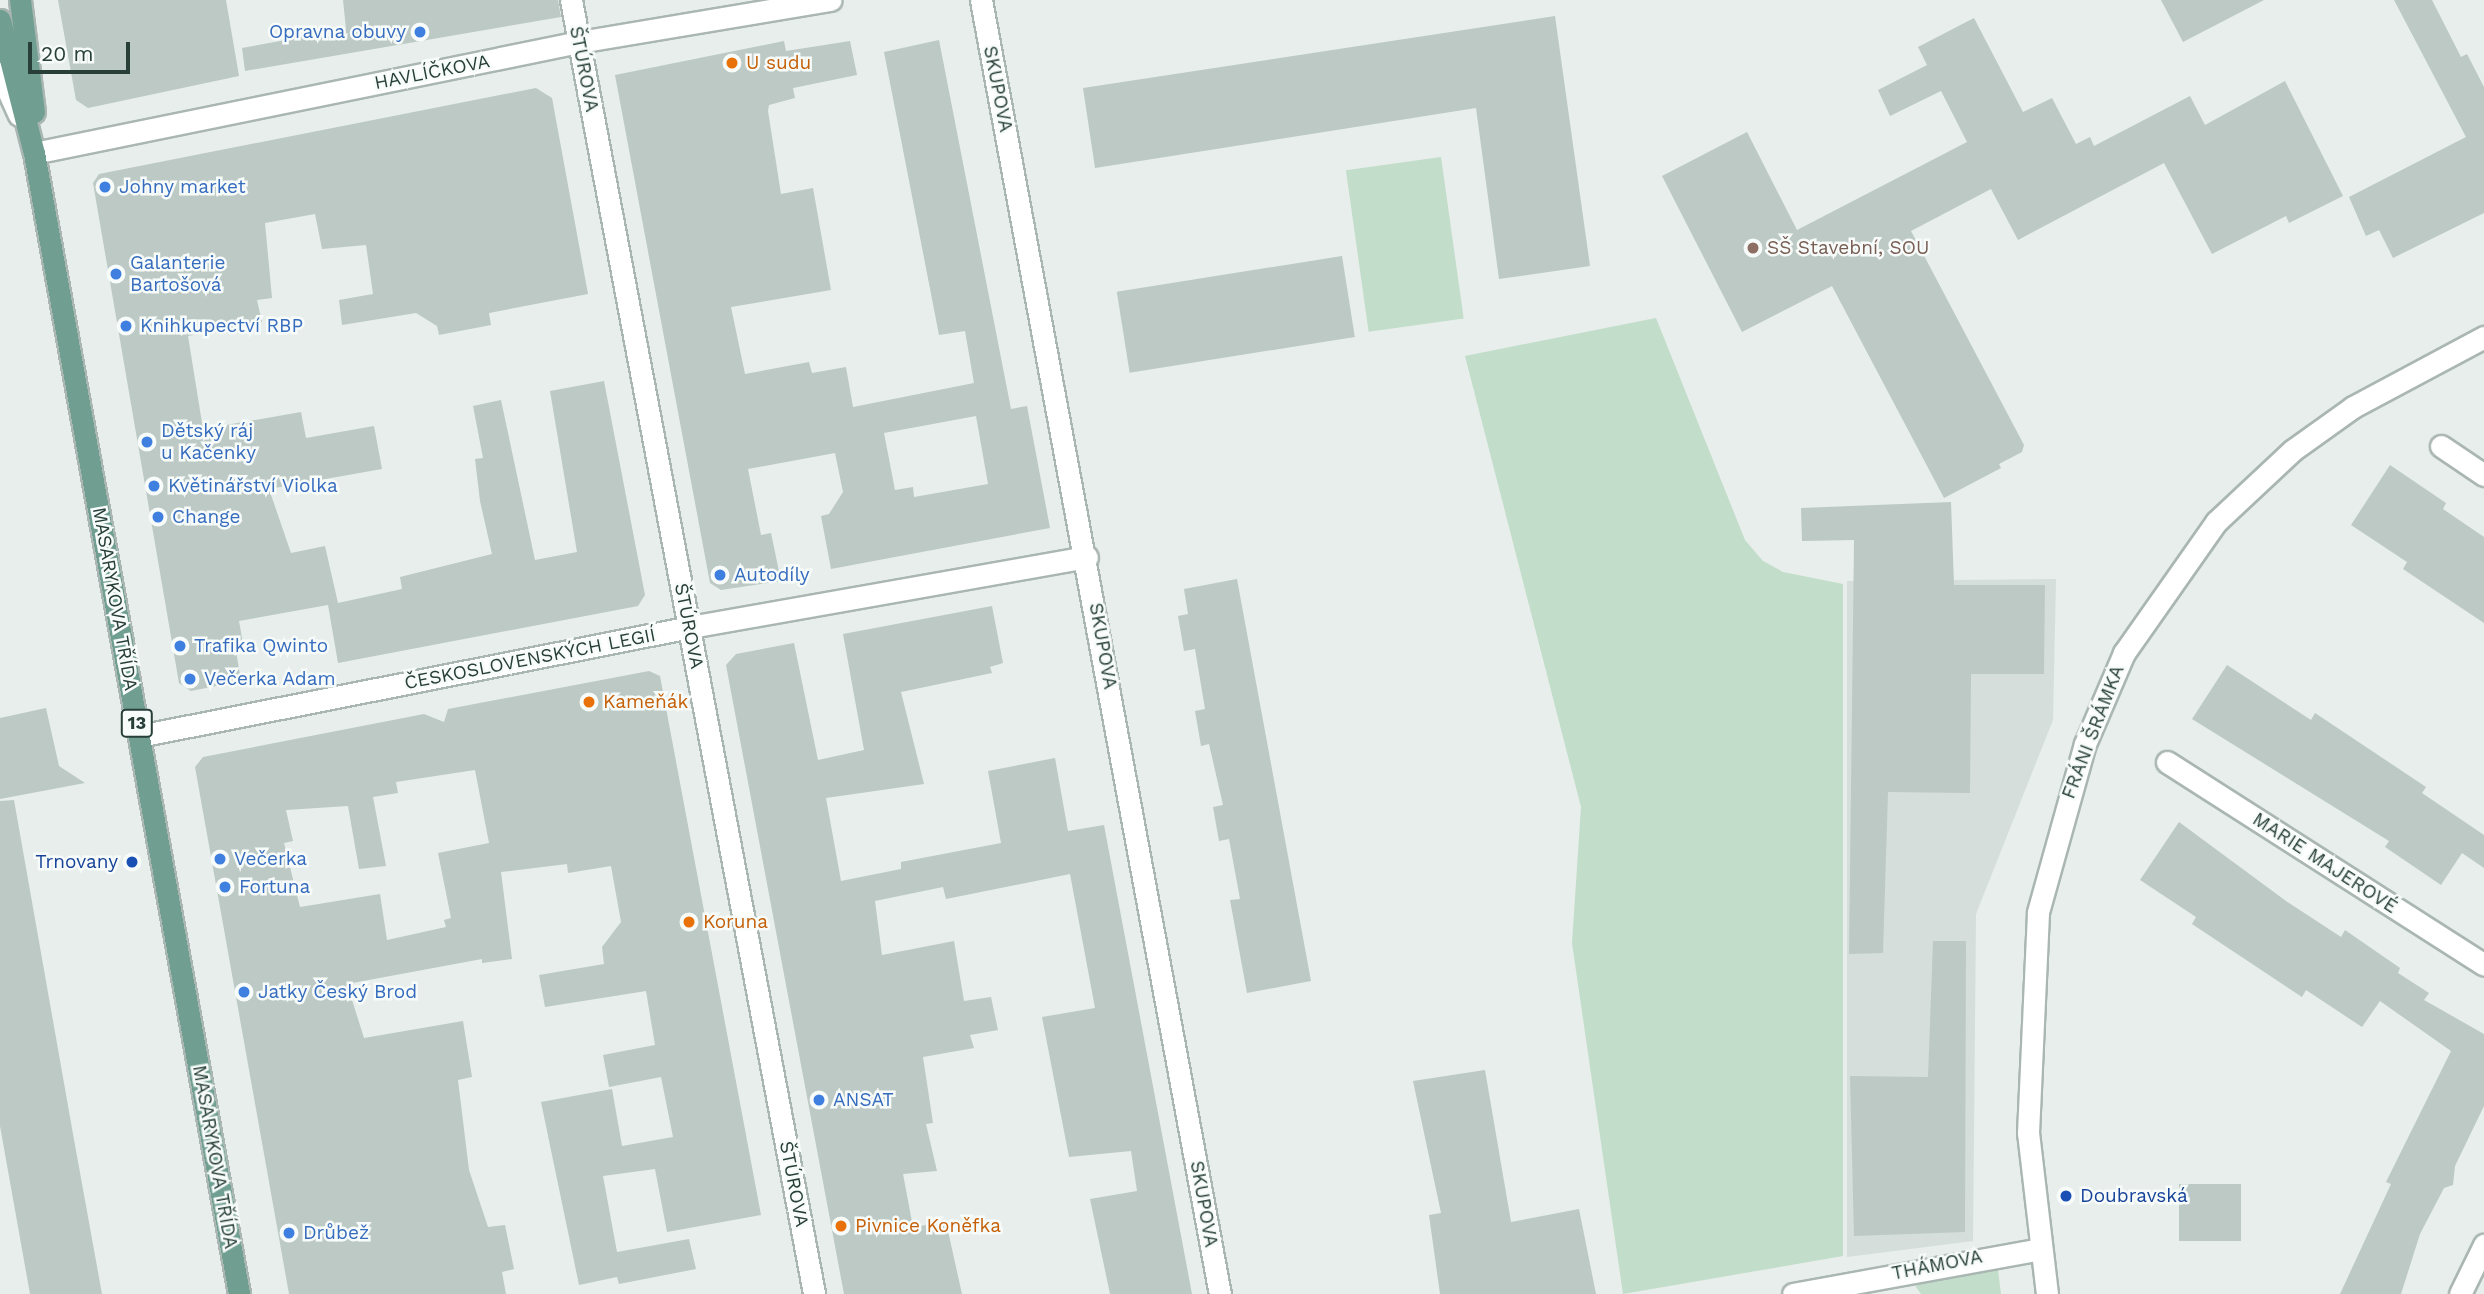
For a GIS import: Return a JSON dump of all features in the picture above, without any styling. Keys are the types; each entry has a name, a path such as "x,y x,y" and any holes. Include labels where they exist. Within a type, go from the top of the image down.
{"main road":[{"name":"MASARYKOVA TŘÍDA","path":"20,0 33,88 34,153"},
{"name":"MASARYKOVA TŘÍDA","path":"0,20 34,153 239,1294"}],"street":[{"name":"ŠTÚROVA","path":"571,0 814,1294"},
{"name":"HAVLÍČKOVA","path":"34,153 579,42 831,0"},
{"name":"SKUPOVA","path":"981,0 1087,557 1220,1294"},
{"path":"0,73 34,153"},
{"name":"FRÁNI ŠRÁMKA","path":"2047,1294 2028,1133 2038,912 2085,744 2124,653 2216,522 2293,450 2353,407 2484,337"},
{"path":"2441,446 2484,475"},
{"name":"ČESKOSLOVENSKÝCH LEGIÍ","path":"139,736 690,627 1087,557"},
{"name":"MARIE MAJEROVÉ","path":"2167,762 2484,965"},
{"path":"2460,1294 2484,1245"},
{"name":"THÁMOVA","path":"1793,1294 2041,1249"}],"shaded area":[{"path":"2056,579 2053,720 1976,914 1973,1241 1847,1257 1847,581"}],"green space":[{"path":"1441,157 1464,318 1369,332 1346,170"},
{"path":"1656,318 1745,540 1763,561 1783,572 1843,584 1843,1256 1623,1294 1572,943 1581,807 1465,356"},
{"path":"1997,1262 2001,1294 1921,1294 1916,1287 1917,1277"}],"building":[{"path":"58,0 226,0 239,76 88,108 76,100"},
{"path":"343,0 558,0 561,17 245,71 242,48 346,29"},
{"path":"2161,0 2264,0 2183,42"},
{"path":"2394,0 2432,0 2461,57 2467,54 2484,87 2484,213 2393,258 2379,230 2366,236 2349,197 2466,137"},
{"path":"1555,16 1590,266 1499,279 1476,108 1095,168 1083,88"},
{"name":"SŠ Stavební, SOU","path":"1974,18 2023,112 2052,98 2076,144 2090,137 2094,146 2190,96 2205,125 2285,81 2343,196 2289,223 2286,216 2212,254 2164,163 2018,240 1991,189 1911,231 2024,445 2022,452 1999,464 2001,468 1944,498 1832,286 1742,332 1662,176 1747,132 1797,230 1967,142 1941,91 1890,116 1878,90 1927,65 1918,47"},
{"path":"939,40 1011,409 1027,406 1050,528 831,569 821,516 829,514 843,492 835,453 748,469 761,535 771,533 781,581 721,590 710,583 615,75 784,41 786,51 850,41 857,75 793,88 795,98 769,105 768,111 781,194 813,188 831,290 731,307 745,374 809,362 812,373 846,367 853,407 974,383 965,331 939,335 884,52","holes":["976,416 988,484 914,497 913,487 895,490 884,433"]},
{"path":"536,88 552,98 588,294 489,313 491,325 439,335 437,326 416,313 342,325 339,300 373,294 366,245 322,249 315,214 265,223 272,298 257,300 262,322 188,336 203,429 301,412 306,438 374,426 382,469 269,489 291,553 325,546 338,603 402,589 400,577 492,554 480,501 475,459 483,458 473,406 501,400 535,560 577,552 550,391 604,381 645,595 638,606 338,663 328,605 239,621 244,649 236,651 241,681 191,691 179,683 93,183 99,174"},
{"path":"1342,256 1355,337 1130,373 1117,292"},
{"path":"2390,465 2446,503 2443,509 2484,537 2484,623 2403,569 2407,562 2351,525"},
{"path":"1951,502 1954,585 2045,585 2044,674 1971,674 1970,793 1888,792 1883,953 1849,954 1854,540 1802,541 1801,508"},
{"path":"1237,579 1311,981 1247,993 1230,900 1240,899 1229,839 1219,841 1213,807 1223,805 1209,744 1201,746 1195,711 1205,709 1195,649 1184,651 1178,616 1188,614 1184,589"},
{"path":"992,606 1003,663 990,667 992,673 901,692 924,784 826,798 841,881 901,869 901,862 1001,843 988,771 1055,758 1068,831 1104,825 1192,1294 1110,1294 1090,1199 1137,1191 1131,1151 1069,1157 1042,1017 1095,1008 1070,874 946,899 943,887 875,901 882,955 954,941 964,1001 991,997 998,1030 970,1035 974,1048 923,1057 933,1123 926,1124 937,1171 903,1174 913,1227 946,1222 962,1294 844,1294 726,665 736,654 794,643 818,760 864,750 843,634"},
{"path":"2227,665 2311,720 2315,713 2426,787 2422,793 2484,835 2484,868 2462,853 2441,885 2385,847 2389,841 2192,719"},
{"path":"649,671 660,676 761,1215 667,1232 655,1169 603,1176 617,1252 689,1239 696,1269 619,1284 617,1277 579,1285 541,1102 612,1089 622,1146 673,1137 661,1077 609,1087 603,1055 655,1045 646,991 545,1007 539,975 604,964 602,947 621,922 611,866 568,873 567,864 501,872 512,959 482,963 482,959 347,984 364,1038 463,1021 472,1077 458,1080 469,1170 488,1227 505,1225 514,1269 502,1272 506,1294 289,1294 195,767 203,757 424,714 444,722 448,709","holes":["475,770 489,843 438,853 451,918 444,920 446,927 387,940 380,894 300,907 284,843 293,841 286,810 348,806 359,869 386,866 373,797 398,793 396,782"]},
{"path":"46,708 59,766 85,783 0,799 0,718"},
{"path":"14,800 102,1294 30,1294 0,1126 0,801"},
{"path":"2179,822 2286,901 2341,937 2345,930 2400,968 2398,973 2429,993 2424,1000 2484,1034 2484,1106 2455,1166 2453,1185 2444,1188 2420,1234 2401,1294 2340,1294 2391,1184 2386,1182 2451,1051 2380,1001 2362,1027 2306,990 2302,997 2192,924 2196,917 2140,880"},
{"path":"1933,941 1966,941 1965,1232 1854,1236 1850,1076 1928,1077"},
{"path":"1485,1070 1511,1222 1579,1209 1596,1294 1440,1294 1429,1215 1441,1213 1413,1081"},
{"path":"2179,1184 2241,1184 2241,1241 2179,1241"}],"place":[{"name":"Opravna obuvy","path":"420,32"},
{"name":"U sudu","path":"732,63"},
{"name":"Johny market","path":"105,187"},
{"name":"SŠ Stavební, SOU","path":"1753,248"},
{"name":"Galanterie Bartošová","path":"116,274"},
{"name":"Knihkupectví RBP","path":"126,326"},
{"name":"Dětský ráj u Kačenky","path":"147,442"},
{"name":"Květinářství Violka","path":"154,486"},
{"name":"Change","path":"158,517"},
{"name":"Autodíly","path":"720,575"},
{"name":"Trafika Qwinto","path":"180,646"},
{"name":"Večerka Adam","path":"190,679"},
{"name":"Kameňák","path":"589,702"},
{"name":"Večerka","path":"220,859"},
{"name":"Trnovany","path":"132,862"},
{"name":"Fortuna","path":"225,887"},
{"name":"Koruna","path":"689,922"},
{"name":"Jatky Český Brod","path":"244,992"},
{"name":"ANSAT","path":"819,1100"},
{"name":"Doubravská","path":"2066,1196"},
{"name":"Pivnice Koněfka","path":"841,1226"},
{"name":"Drůbež","path":"289,1233"}]}
